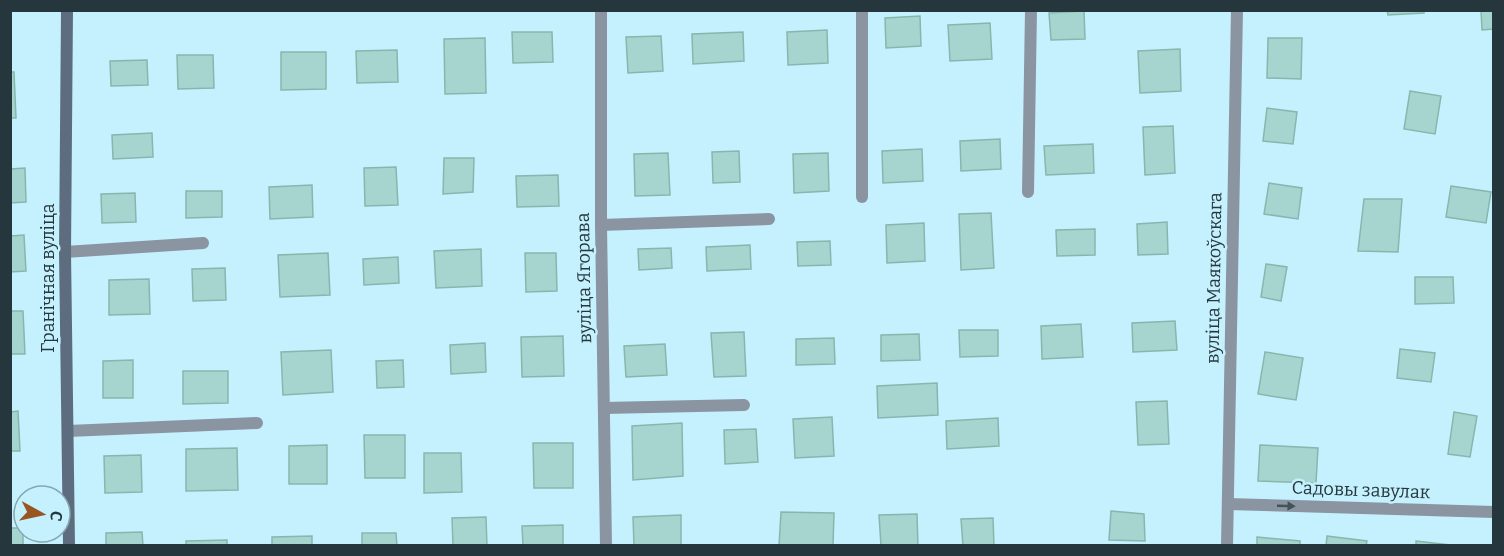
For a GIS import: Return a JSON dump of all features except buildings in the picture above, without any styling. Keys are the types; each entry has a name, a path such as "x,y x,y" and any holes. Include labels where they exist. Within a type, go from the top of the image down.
{"main road":[{"name":"Гранічная вуліца","path":"67,10 65,252 69,546"}],"street":[{"name":"вуліца Ягорава","path":"601,10 606,546"},
{"path":"862,10 862,197"},
{"path":"1028,192 1031,10"},
{"name":"вуліца Маякоўскага","path":"1227,546 1237,10"},
{"path":"602,225 769,219"},
{"path":"65,252 203,243"},
{"path":"604,408 744,405"},
{"path":"68,431 257,423"},
{"name":"Садовы завулак","path":"1228,504 1494,513"}]}
